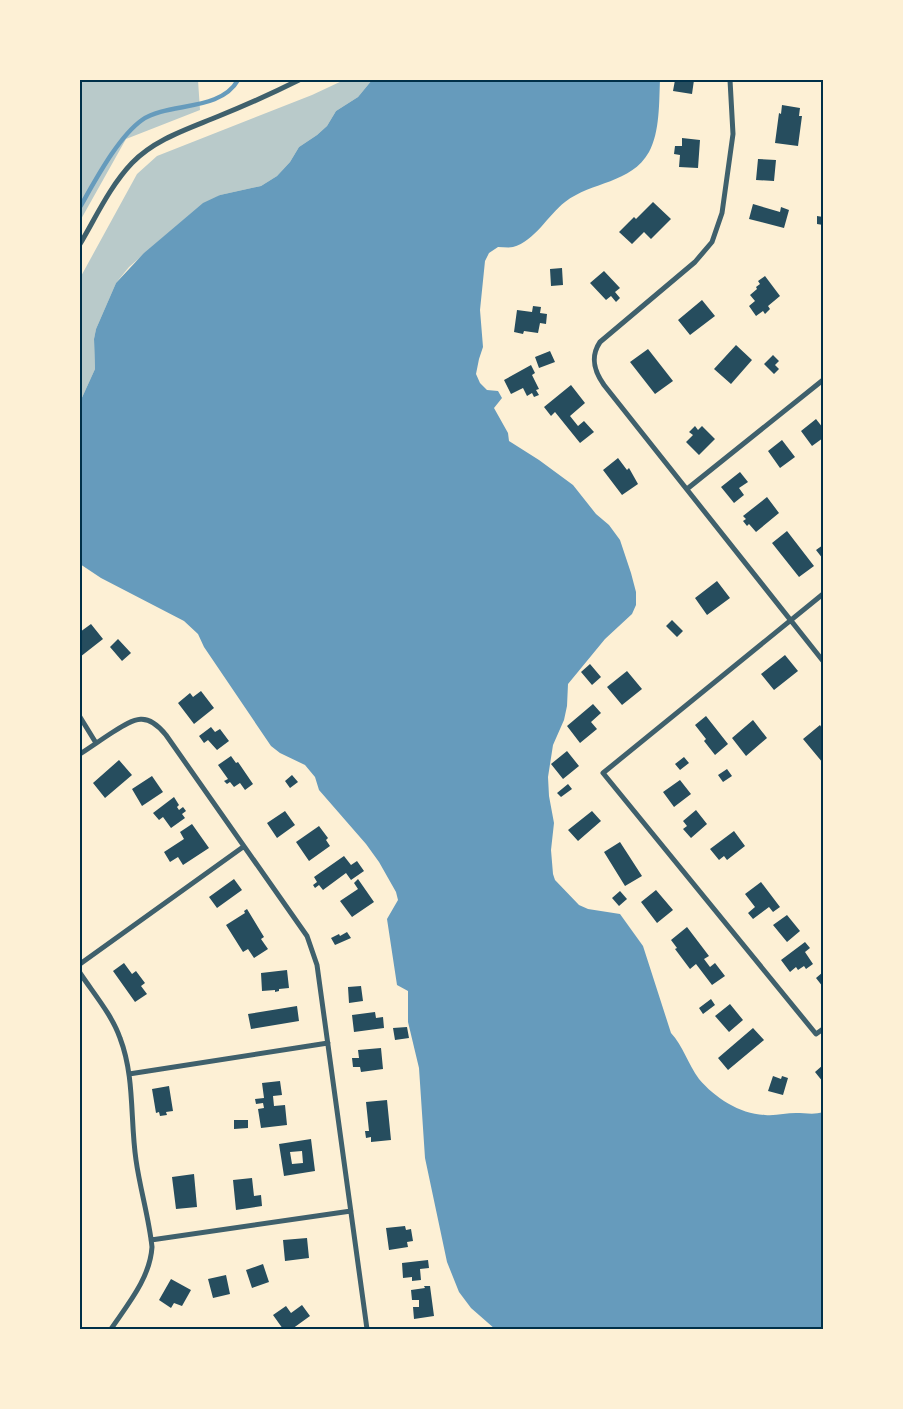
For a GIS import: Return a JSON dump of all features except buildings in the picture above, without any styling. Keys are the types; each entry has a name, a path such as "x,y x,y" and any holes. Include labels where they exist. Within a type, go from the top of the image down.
{"street":[{"path":"80,244 118,181 130,165 148,150 166,138 262,98 299,80"},
{"path":"730,80 733,134 722,213 712,242 695,262 605,336 596,347 594,358 595,370 604,385 823,661"},
{"path":"687,489 823,380"},
{"path":"823,594 603,773 816,1034 823,1029"},
{"path":"80,717 96,743"},
{"path":"80,754 131,721 147,719 157,724 301,926 311,946 317,965 367,1329"},
{"path":"80,964 243,847"},
{"path":"80,973 116,1028 124,1052 129,1074 136,1158 151,1240 152,1254 148,1269 111,1329"},
{"path":"129,1074 328,1043"},
{"path":"151,1240 351,1211"}],"shaded area":[{"path":"80,80 198,80 200,110 126,139 80,221"},
{"path":"344,80 372,80 358,97 336,111 327,126 299,147 290,162 277,176 261,186 220,195 166,235 129,267 116,283 96,329 94,339 95,369 80,402 80,278 137,174 157,156 312,95"}],"water":[{"path":"372,80 660,80 658,117 653,144 641,162 622,176 576,195 565,202 535,234 521,244 511,247 498,247 489,253 485,261 480,310 483,347 476,374 480,383 487,390 498,391 502,398 494,408 508,433 509,441 573,485 596,514 609,525 620,540 636,592 636,605 632,614 605,639 568,684 564,720 553,745 548,777 554,823 551,850 555,880 579,905 588,909 620,914 643,946 671,1033 705,1086 729,1104 746,1112 773,1115 823,1112 823,1329 495,1329 471,1308 459,1292 447,1262 425,1158 419,1068 408,1022 408,991 397,985 387,919 398,900 396,892 379,862 366,844 319,790 315,777 305,765 280,753 271,746 204,647 198,634 184,621 101,578 80,564 80,402 95,369 94,339 96,329 116,283 144,253 203,203 220,195 261,186 277,176 290,162 299,147 327,126 336,111 358,97"}],"waterway":[{"path":"80,207 116,148 124,137 142,120 153,114 207,102 230,90 238,80"}]}
